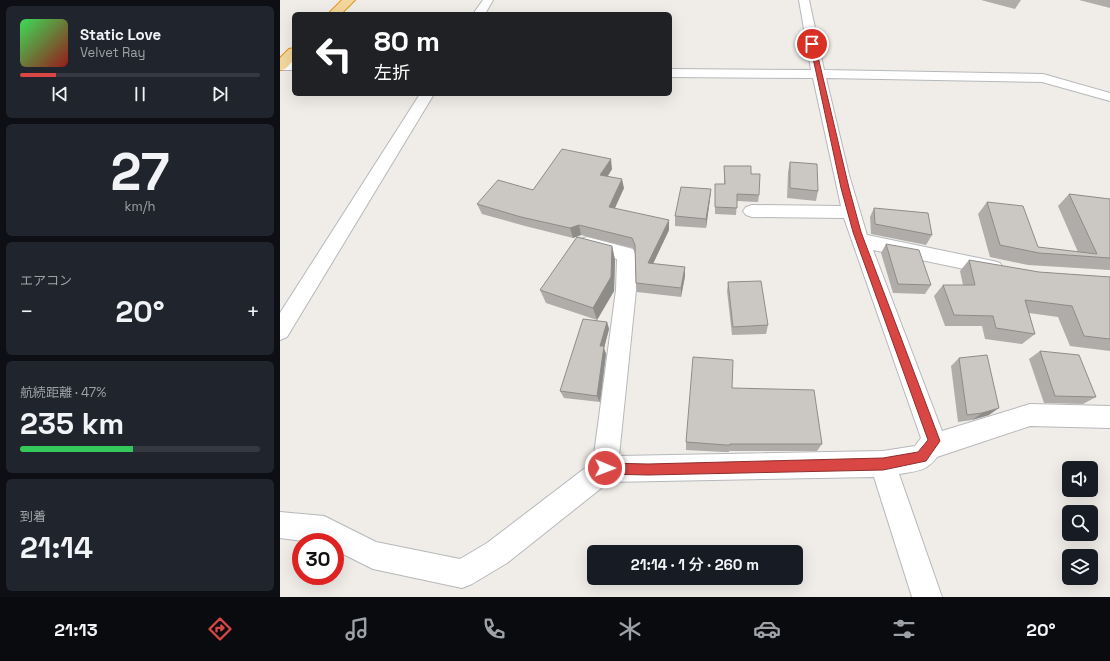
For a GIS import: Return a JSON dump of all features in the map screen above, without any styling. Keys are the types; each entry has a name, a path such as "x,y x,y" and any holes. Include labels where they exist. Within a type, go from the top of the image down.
{"highway":[{"path":"336,12 349,0"},
{"path":"280,66 292,54"}],"street":[{"path":"480,12 488,0"},
{"path":"280,525 324,530 373,555 462,574 497,553 605,468 655,469 883,464 922,457 934,441 851,212 818,74 804,0"},
{"path":"280,66 292,66"},
{"path":"672,73 1043,78 1110,97"},
{"path":"280,331 427,96"},
{"path":"752,211 851,212"},
{"path":"860,240 1013,272"},
{"path":"581,243 626,254 626,290 605,468"},
{"path":"928,448 1030,415 1110,417"},
{"path":"883,464 927,597"}],"building":[{"path":"562,149 611,159 600,175 622,179 609,207 669,220 648,263 685,267 681,288 636,283 635,245 632,238 579,225 570,228 521,217 477,204 498,180 533,190"},
{"path":"790,162 817,164 818,191 790,188"},
{"path":"724,166 751,166 751,174 760,174 759,195 737,194 737,208 715,207 715,184 725,184"},
{"path":"681,187 711,189 706,219 675,216"},
{"path":"1069,194 1110,199 1110,258 1039,253 1000,245 987,202 1023,206 1038,247 1097,254"},
{"path":"874,208 928,213 932,235 875,224"},
{"path":"577,237 612,246 611,277 593,308 540,290"},
{"path":"886,244 919,250 931,285 898,284"},
{"path":"969,260 1039,272 1110,277 1110,339 1084,336 1072,306 1025,300 1035,334 996,328 993,316 954,315 943,285 975,285"},
{"path":"761,281 768,325 733,327 728,282"},
{"path":"583,319 607,322 600,346 604,346 597,396 560,391"},
{"path":"1040,351 1079,355 1096,397 1055,396"},
{"path":"987,355 999,408 982,413 967,415 959,358"},
{"path":"693,357 733,360 732,388 814,390 822,444 726,445 686,442"}],"route":[{"path":"605,468 648,469 883,464 922,457 934,441 857,232 848,203 812,44"}]}
